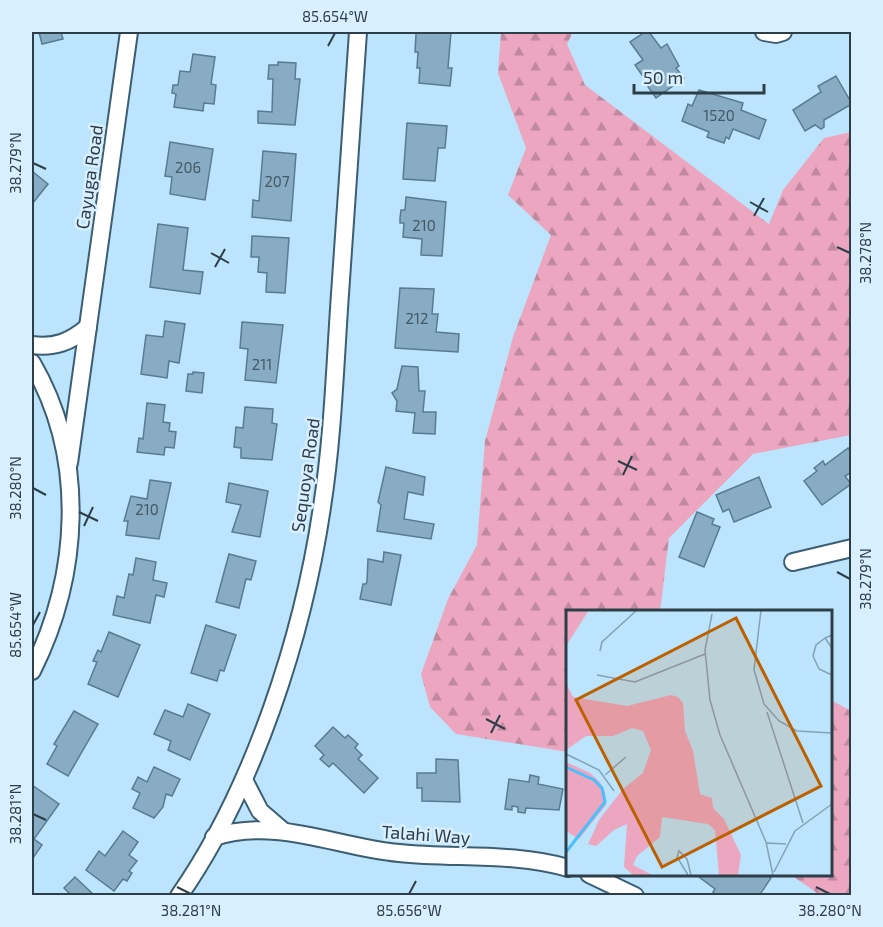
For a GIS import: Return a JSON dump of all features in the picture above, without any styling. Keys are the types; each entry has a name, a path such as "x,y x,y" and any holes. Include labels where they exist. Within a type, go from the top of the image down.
{"street":[{"name":"Cayuga Road","path":"69,463 129,32"},
{"name":"Sequoya Road","path":"179,896 244,780 273,701 296,626 322,508 336,378 358,32"},
{"path":"764,32 776,34 783,32"},
{"path":"32,345 48,347 72,340 88,327"},
{"path":"32,363 42,381 65,441 69,463 71,512 65,578 55,618 32,671"},
{"path":"793,562 852,548"},
{"name":"Talahi Way","path":"244,780 260,811 282,830"},
{"name":"Talahi Way","path":"214,837 250,828 282,830 388,852 505,857 566,868"},
{"path":"593,876 635,896"}],"green space":[{"path":"501,32 573,32 567,44 585,85 769,224 783,190 824,138 851,132 851,435 753,454 669,538 660,610 566,610 566,752 456,734 430,707 421,674 448,599 477,545 485,441 513,337 551,235 508,195 526,148 498,73"},
{"path":"832,701 851,711 851,895 820,895 792,876 832,876"}],"building":[{"path":"39,32 61,32 63,39 42,44"},
{"path":"414,32 451,32 448,68 452,68 450,86 419,83 420,68 417,68 418,52 415,52 416,34"},
{"path":"645,32 649,32 661,48 667,44 679,66 676,68 684,78 656,98 646,84 655,78 651,73 644,78 635,65 643,60 630,42"},
{"path":"193,54 215,57 211,84 216,85 214,104 204,103 203,111 174,107 176,94 172,93 173,85 178,85 180,71 190,72"},
{"path":"278,62 296,63 295,79 300,79 295,125 258,123 258,111 272,112 273,79 268,79 269,65 278,65"},
{"path":"836,76 852,104 824,120 824,127 821,129 815,125 805,131 793,110 821,92 818,86"},
{"path":"699,90 743,103 741,110 766,120 759,139 733,129 729,139 726,137 724,143 707,137 709,132 682,121 688,104 692,106"},
{"path":"407,123 447,126 445,148 438,148 435,181 403,179"},
{"path":"170,142 213,149 205,200 170,194 172,177 165,176"},
{"path":"263,151 296,154 291,221 252,217 253,200 259,201"},
{"path":"32,171 48,184 32,204"},
{"path":"406,197 446,202 442,256 421,255 422,239 403,237 404,223 400,223 400,218 401,210 405,210"},
{"path":"158,224 188,228 183,270 203,272 200,294 150,287"},
{"path":"252,236 289,238 285,293 266,292 267,273 258,272 259,257 251,257"},
{"path":"400,288 434,289 432,314 438,314 436,332 459,334 458,352 395,348"},
{"path":"165,321 185,324 179,363 169,361 167,378 141,374 146,335 163,337"},
{"path":"242,322 283,325 276,383 245,380 248,349 240,348"},
{"path":"402,366 418,367 419,391 425,391 423,412 436,412 435,434 413,433 415,413 396,411 397,401 392,393 397,389"},
{"path":"193,372 204,373 202,393 186,391 188,374 193,374"},
{"path":"147,403 165,405 163,422 170,423 169,431 176,432 174,448 165,447 164,455 137,452 139,438 143,439"},
{"path":"245,407 273,409 272,423 277,424 272,460 241,458 241,448 234,447 236,427 243,428"},
{"path":"848,448 852,453 852,472 845,476 851,484 822,505 804,481 817,471 814,468 823,461 825,465"},
{"path":"386,467 425,477 423,495 408,492 404,519 434,524 431,539 377,531 381,505 378,502"},
{"path":"759,477 771,507 734,522 729,509 723,512 716,495"},
{"path":"150,480 171,483 159,539 126,535 128,521 124,521 131,496 147,499"},
{"path":"229,483 268,491 260,537 232,532 241,505 226,502"},
{"path":"697,512 714,519 712,524 720,527 704,567 679,557"},
{"path":"384,552 401,555 391,605 360,599 363,584 367,581 368,559 383,562"},
{"path":"229,554 256,561 251,580 246,579 239,608 216,602"},
{"path":"136,558 156,562 153,580 167,583 164,597 156,595 150,623 113,615 117,596 124,598 129,574 133,575"},
{"path":"206,625 236,635 224,671 220,670 217,681 191,673"},
{"path":"109,632 140,645 118,697 88,684 97,662 93,661 98,650 101,652"},
{"path":"188,704 210,714 190,760 168,750 171,741 154,734 165,710 183,717"},
{"path":"74,711 98,724 68,776 47,764 57,746 54,744"},
{"path":"333,727 345,738 348,735 358,744 355,748 362,755 358,759 378,778 364,793 333,763 329,767 320,759 324,755 315,746"},
{"path":"436,759 458,760 460,802 422,801 422,788 417,788 417,773 436,773"},
{"path":"154,767 180,779 172,796 166,794 163,807 154,818 133,808 140,793 132,789 138,777 147,782"},
{"path":"530,775 539,777 538,784 563,789 559,810 526,808 525,813 518,812 518,807 512,806 512,810 505,809 509,779 529,782"},
{"path":"32,785 59,804 34,839 42,845 33,858"},
{"path":"123,831 138,842 129,855 137,861 129,871 132,873 127,881 123,879 114,891 86,870 99,851 105,856"},
{"path":"698,876 768,876 771,878 759,896 717,896 713,892 715,889"},
{"path":"75,877 95,896 72,896 64,888"}]}
